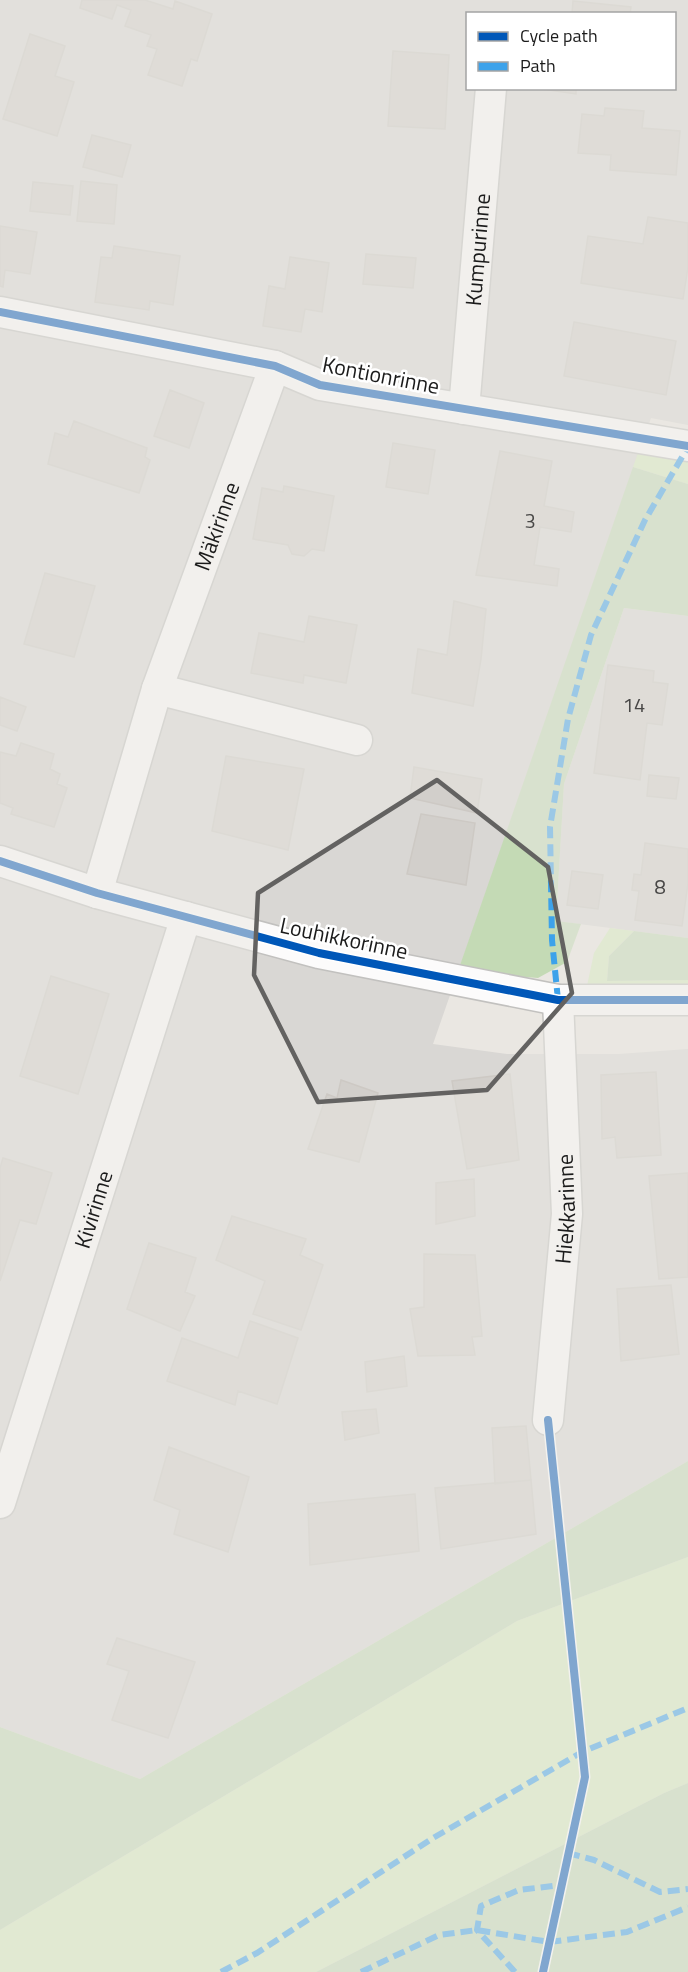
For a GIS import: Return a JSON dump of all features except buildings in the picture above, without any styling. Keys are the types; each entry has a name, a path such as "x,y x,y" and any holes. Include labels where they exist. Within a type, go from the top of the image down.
{"street":[{"name":"Kumpurinne","path":"464,409 491,90"},
{"name":"Kontionrinne","path":"0,312 275,366 320,385 688,446"},
{"name":"Mäkirinne","path":"97,892 157,689 275,366"},
{"path":"157,689 357,741"},
{"name":"Louhikkorinne","path":"0,861 97,892 319,953 558,1000 688,1000"},
{"name":"Kivirinne","path":"0,1503 186,917"},
{"name":"Hiekkarinne","path":"549,1420 567,1214 558,1000"}],"highlighted area":[{"path":"437,780 548,867 572,993 487,1090 318,1102 254,975 258,893"}],"shaded area":[{"path":"0,0 688,0 688,425 651,418 433,1044 507,1054 619,1054 688,1049 688,1461 140,1779 0,1727"},
{"path":"624,608 688,616 688,938 556,921 564,784"}],"green space":[{"path":"639,450 688,459 688,484 633,467"},
{"path":"633,467 688,484 688,616 624,608 564,784 556,921 581,924 567,962 538,978 458,971"},
{"path":"610,928 634,931 609,956 607,981 688,980 688,987 587,986 594,953"},
{"path":"634,931 688,938 688,980 607,981 609,956"},
{"path":"688,1461 688,1557 517,1621 0,1930 0,1727 140,1779"},
{"path":"688,1557 688,1783 664,1793 316,1972 0,1972 0,1930 517,1621"},
{"path":"688,1783 688,1972 316,1972 664,1793"}],"marked path":[{"path":"558,1000 552,940 550,827 568,719 591,635 645,520 688,447"},
{"path":"221,1972 257,1953 433,1838 582,1752 688,1708"},
{"path":"568,1853 594,1860 660,1892 688,1889"},
{"path":"515,1972 477,1930 481,1906 519,1890 561,1885"},
{"path":"361,1972 439,1935 477,1930 549,1942 627,1932 688,1907"}],"cycle path":[{"path":"0,312 275,366 320,385 688,446"},
{"path":"0,861 97,893 319,953 558,1000 688,1000"},
{"path":"543,1972 585,1777 548,1420"}]}
